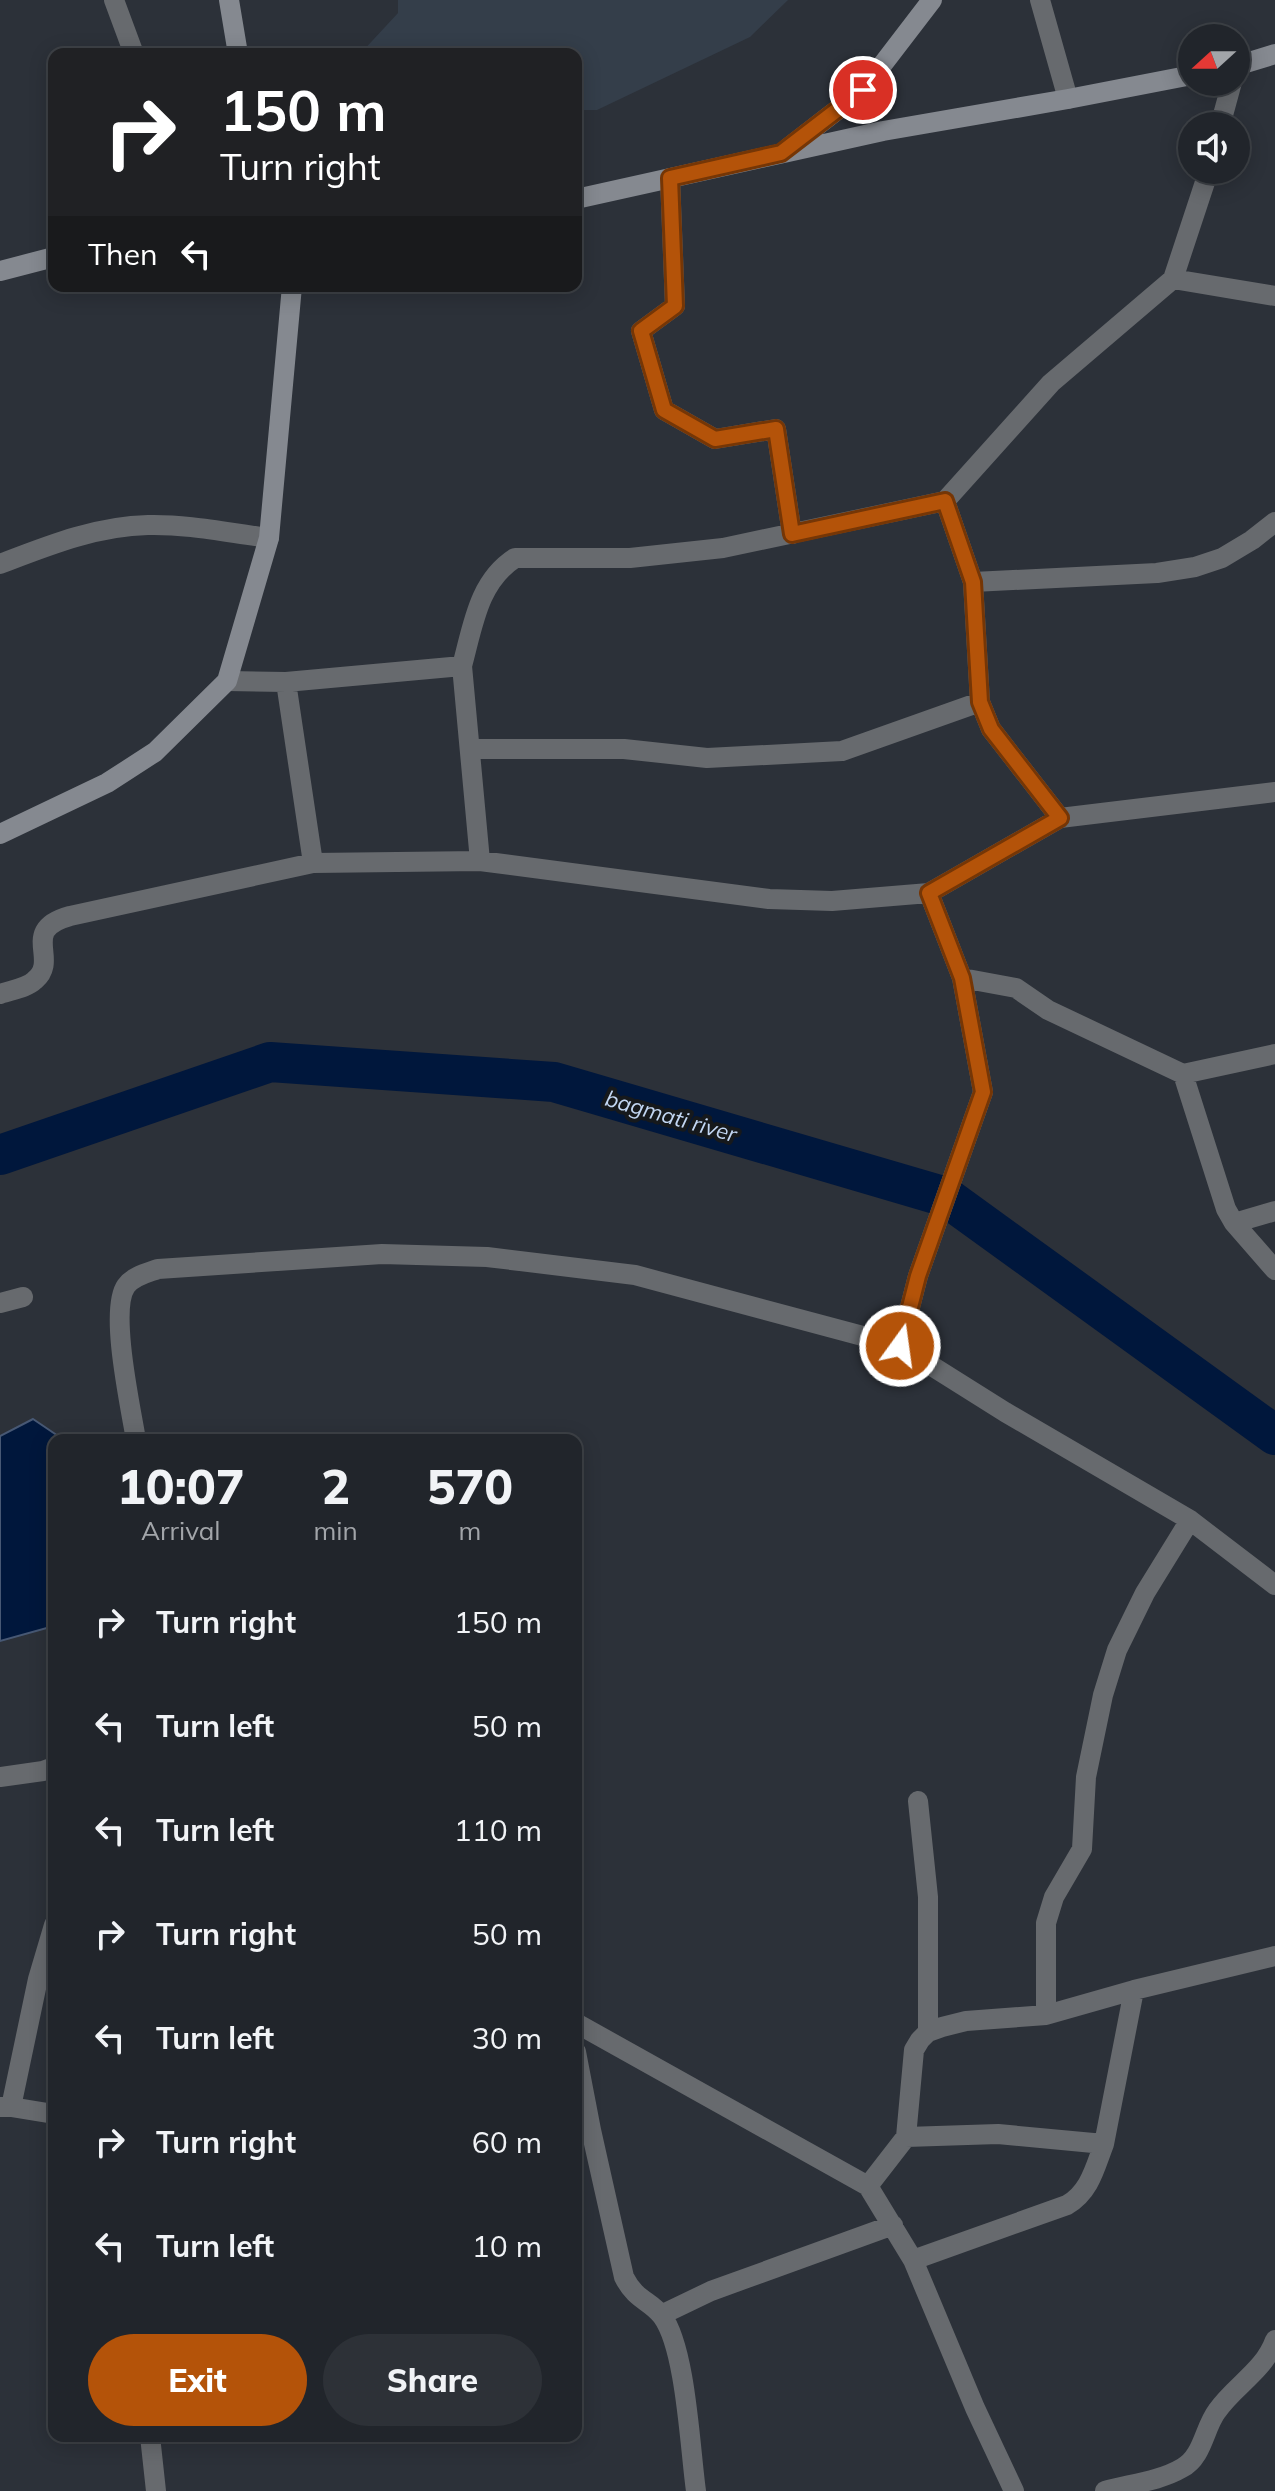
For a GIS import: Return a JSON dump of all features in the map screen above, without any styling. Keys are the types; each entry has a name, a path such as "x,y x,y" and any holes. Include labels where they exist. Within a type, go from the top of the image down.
{"street":[{"path":"114,0 132,48"},
{"path":"229,0 237,48"},
{"path":"781,153 863,90 932,0"},
{"path":"1040,0 1068,99"},
{"path":"1250,62 1275,54"},
{"path":"582,198 883,131 1178,78"},
{"path":"670,178 675,306 641,331 664,410 715,439 776,429 792,534"},
{"path":"480,861 462,666 480,600 500,568 515,558 630,558 723,548 945,501 1051,383 1173,279 1204,184"},
{"path":"0,271 48,259"},
{"path":"1173,279 1275,296"},
{"path":"0,834 107,783 155,752 227,681 269,538 291,292"},
{"path":"945,501 973,582 980,702 991,729 1060,818"},
{"path":"973,582 1157,573 1195,567 1222,558 1275,522"},
{"path":"0,564 80,536 145,525 175,525 269,538"},
{"path":"227,681 286,682 462,666"},
{"path":"286,682 313,863"},
{"path":"470,749 624,749 707,758 842,751 980,702"},
{"path":"0,994 26,985 40,975 44,933 56,920 313,863 480,861 769,899 832,901 929,893 1060,818 1275,792"},
{"path":"900,1346 918,1276 983,1092 962,978 929,893"},
{"path":"962,978 1016,988 1048,1010 1183,1074 1275,1054"},
{"path":"1183,1074 1226,1209 1234,1223 1275,1270"},
{"path":"1234,1223 1275,1211"},
{"path":"135,1434 121,1342 121,1296 127,1284 140,1275 158,1269 382,1254 487,1257 635,1275 900,1346 1005,1412 1190,1520 1275,1585"},
{"path":"0,1303 23,1297"},
{"path":"1046,2015 1046,1923 1054,1897 1082,1849 1086,1777 1103,1695 1117,1650 1145,1593 1190,1520"},
{"path":"0,1777 48,1768"},
{"path":"918,1801 928,1897 928,2032"},
{"path":"48,1945 5,2107 48,2113"},
{"path":"868,2186 906,2137 914,2050 928,2032 966,2021 1046,2015 1275,1956"},
{"path":"913,2260 1077,2199 1090,2179 1104,2144 1134,1990"},
{"path":"582,2026 868,2186 913,2260 975,2408 1014,2491"},
{"path":"582,2112 584,2132 624,2277 639,2299 661,2315 670,2331 681,2371 696,2491"},
{"path":"906,2137 998,2134 1104,2144"},
{"path":"661,2315 726,2286 893,2225"},
{"path":"1105,2491 1170,2474 1191,2462 1210,2420 1268,2358 1275,2340"},
{"path":"151,2442 156,2491"}],"shaded area":[{"path":"398,0 788,0 750,37 597,110 582,110 582,48 366,48 398,13"}],"water":[{"path":"33,1419 55,1434 48,1434 48,1628 0,1641 0,1436"}],"waterway":[{"name":"bagmati river","path":"0,1155 270,1062 554,1082 946,1197 1275,1435"}],"route":[{"path":"863,90 781,153 670,178 675,306 641,331 664,410 715,439 776,429 792,534 945,501 973,582 980,702 984,715 991,729 1060,818 929,893 962,978 983,1092 918,1276 900,1346"}]}
